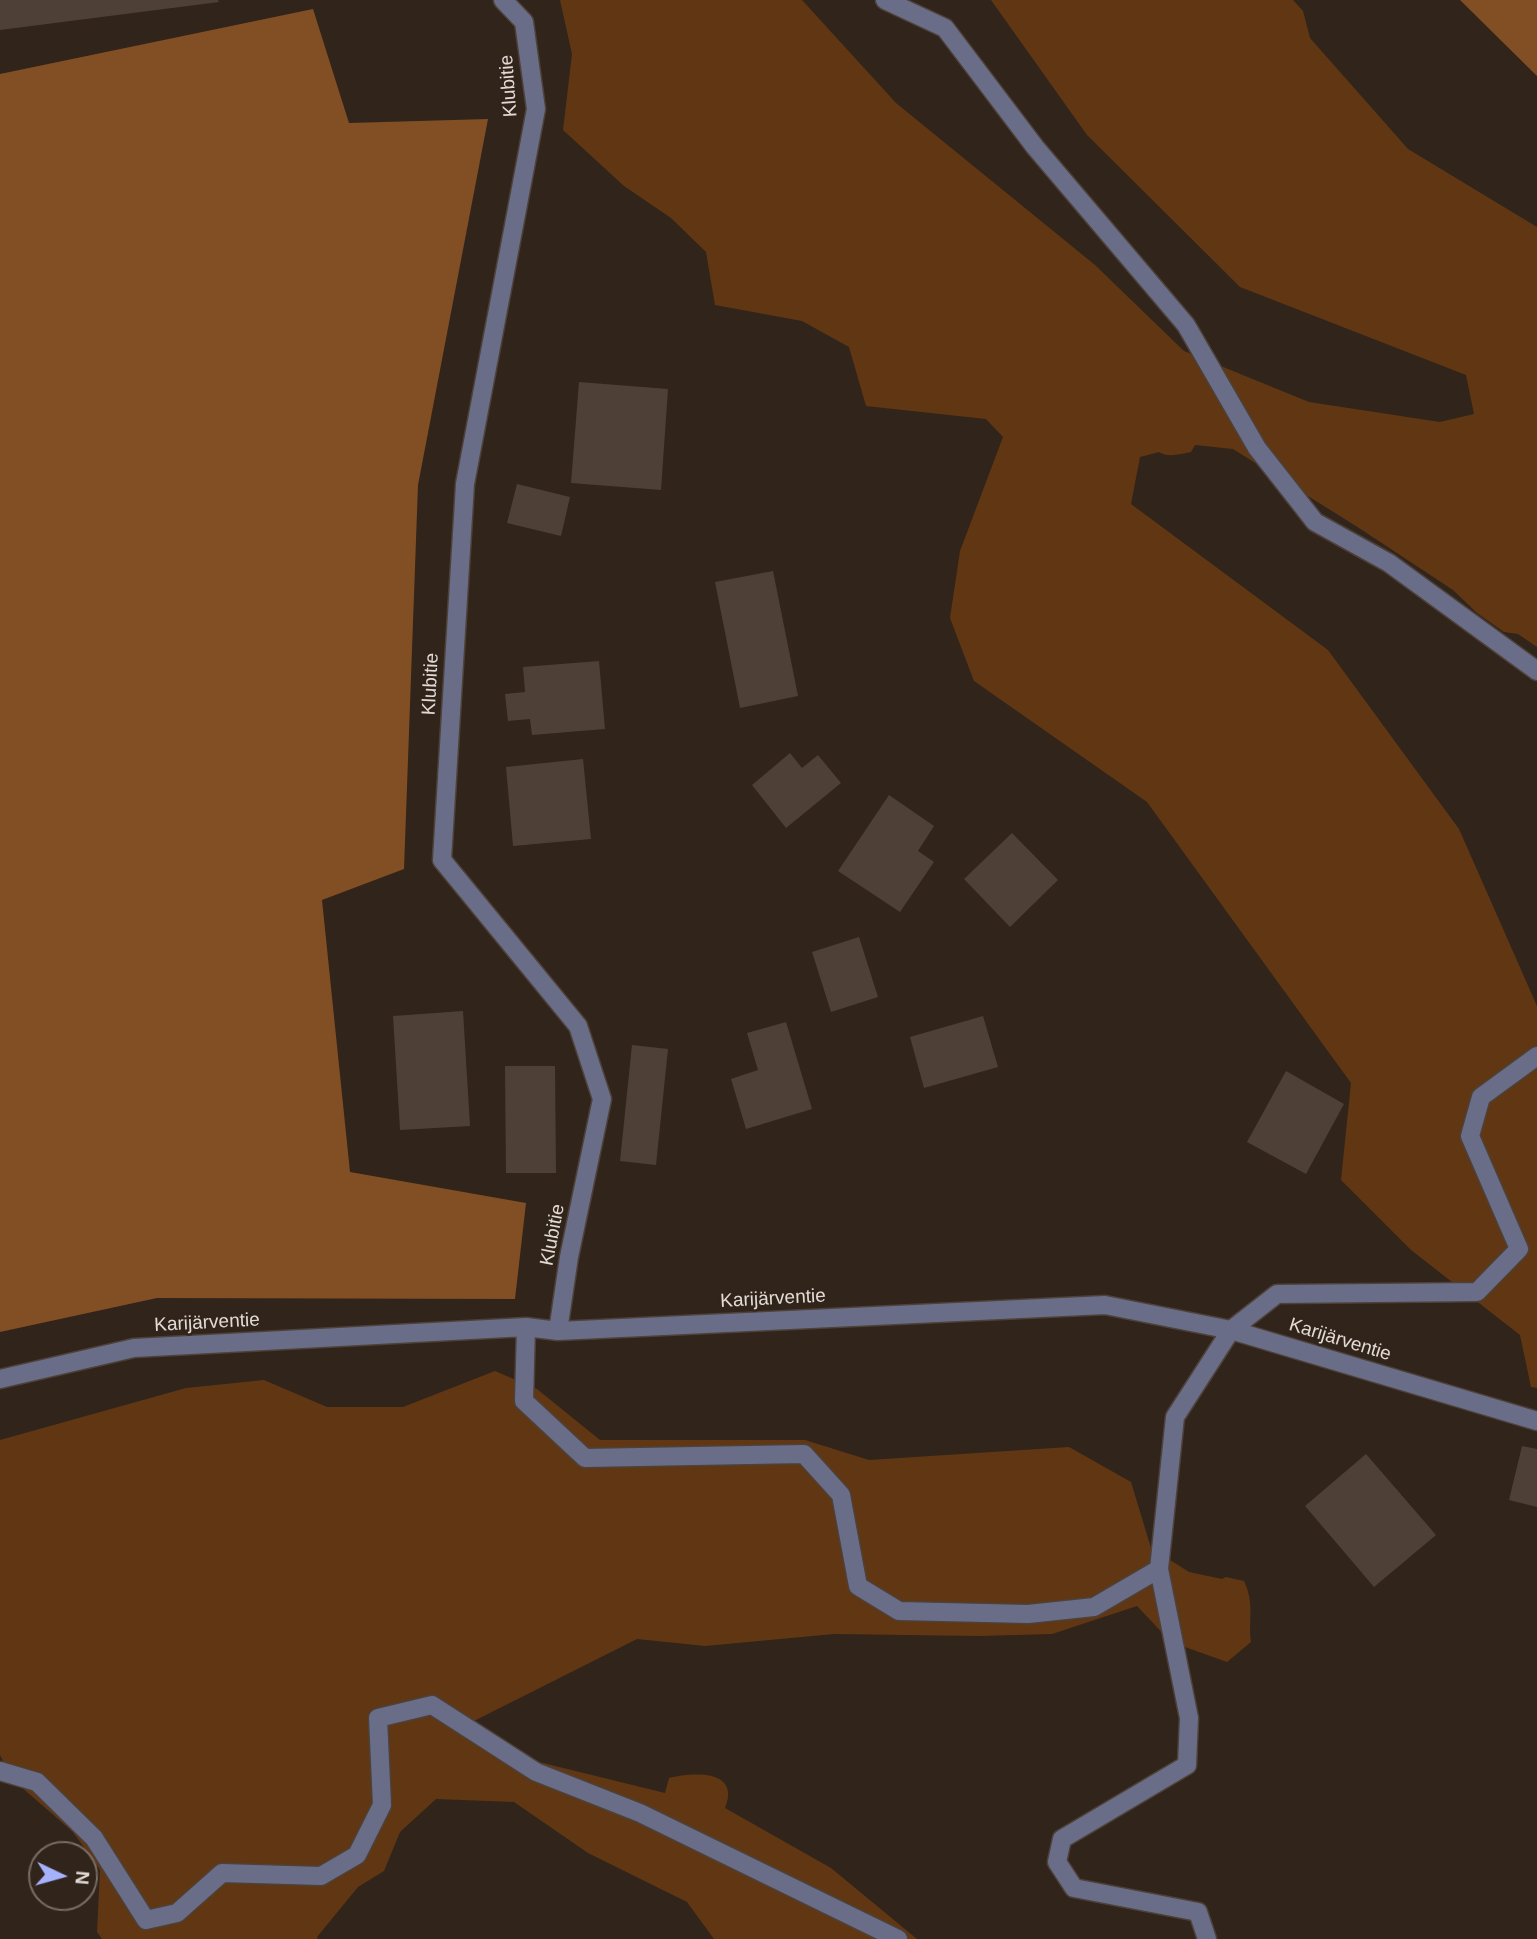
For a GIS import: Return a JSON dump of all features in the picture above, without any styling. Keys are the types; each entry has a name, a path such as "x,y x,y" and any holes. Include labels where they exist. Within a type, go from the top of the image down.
{"street":[{"name":"Klubitie","path":"503,0 524,22 536,109 464,484 442,860 578,1026 602,1099 569,1256 558,1331"},
{"path":"885,0 945,28 1035,148 1186,325 1257,448 1315,522 1389,564 1537,671"},
{"path":"1207,1939 1198,1912 1074,1888 1057,1862 1062,1839 1187,1765 1189,1718 1159,1569 1175,1417 1231,1329 1277,1294 1477,1292 1519,1250 1470,1136 1481,1097 1537,1056"},
{"name":"Karijärventie","path":"0,1379 134,1348 526,1326 558,1331 1105,1305 1231,1329 1537,1421"},
{"path":"526,1326 524,1401 585,1458 804,1454 841,1495 858,1586 899,1611 1028,1614 1094,1607 1159,1569"},
{"path":"0,1771 37,1782 94,1838 146,1920 177,1913 222,1873 321,1876 357,1855 382,1805 378,1718 432,1705 536,1772 640,1813 898,1939"}],"shaded area":[{"path":"560,0 802,0 896,103 1095,265 1184,351 1309,402 1440,422 1474,414 1466,375 1240,287 1087,135 991,0 1293,0 1303,11 1310,38 1408,149 1537,227 1537,647 1518,634 1504,632 1477,613 1453,590 1233,449 1195,445 1191,452 1171,455 1159,452 1140,457 1131,504 1328,650 1459,829 1537,1006 1537,1388 1531,1387 1520,1335 1411,1250 1341,1180 1351,1083 1147,802 974,681 950,618 960,551 1003,437 986,419 866,406 849,347 802,321 715,305 706,252 671,218 624,186 563,130 572,54"},
{"path":"1460,0 1537,0 1537,76"},
{"path":"313,9 349,123 488,119 418,485 404,869 322,900 350,1172 526,1203 515,1299 157,1298 0,1332 0,74"},
{"path":"495,1371 537,1389 600,1440 805,1440 869,1460 1069,1447 1131,1482 1151,1548 1189,1572 1244,1581 1250,1605 1251,1642 1227,1662 1171,1642 1137,1606 1052,1634 834,1634 705,1646 637,1639 464,1726 486,1749 665,1793 669,1778 701,1775 721,1780 728,1795 725,1808 831,1868 917,1939 714,1939 687,1902 588,1853 514,1802 436,1799 400,1832 384,1871 358,1887 318,1939 102,1939 97,1932 100,1870 98,1841 79,1841 73,1832 12,1779 0,1755 0,1440 186,1388 264,1380 327,1407 403,1407"}],"building":[{"path":"0,0 218,0 219,2 0,30"},
{"path":"579,382 668,389 661,490 571,483"},
{"path":"517,484 570,497 561,536 507,523"},
{"path":"773,571 798,696 740,708 715,582"},
{"path":"599,661 605,729 532,735 530,719 508,721 505,694 525,692 523,667"},
{"path":"790,753 802,768 818,755 841,783 786,828 752,785"},
{"path":"583,759 591,839 513,846 506,767"},
{"path":"889,795 934,826 918,851 934,862 900,912 838,871"},
{"path":"1012,833 1058,880 1010,927 964,879"},
{"path":"859,937 878,997 831,1012 812,952"},
{"path":"463,1011 470,1126 400,1130 393,1016"},
{"path":"983,1016 998,1067 924,1088 910,1037"},
{"path":"786,1022 812,1109 746,1129 731,1079 758,1070 747,1033"},
{"path":"632,1045 668,1049 656,1165 620,1161"},
{"path":"505,1066 555,1066 556,1173 506,1173"},
{"path":"1286,1071 1344,1104 1306,1174 1247,1142"},
{"path":"1522,1446 1537,1449 1537,1507 1509,1500"},
{"path":"1366,1454 1436,1535 1374,1587 1305,1506"}]}
